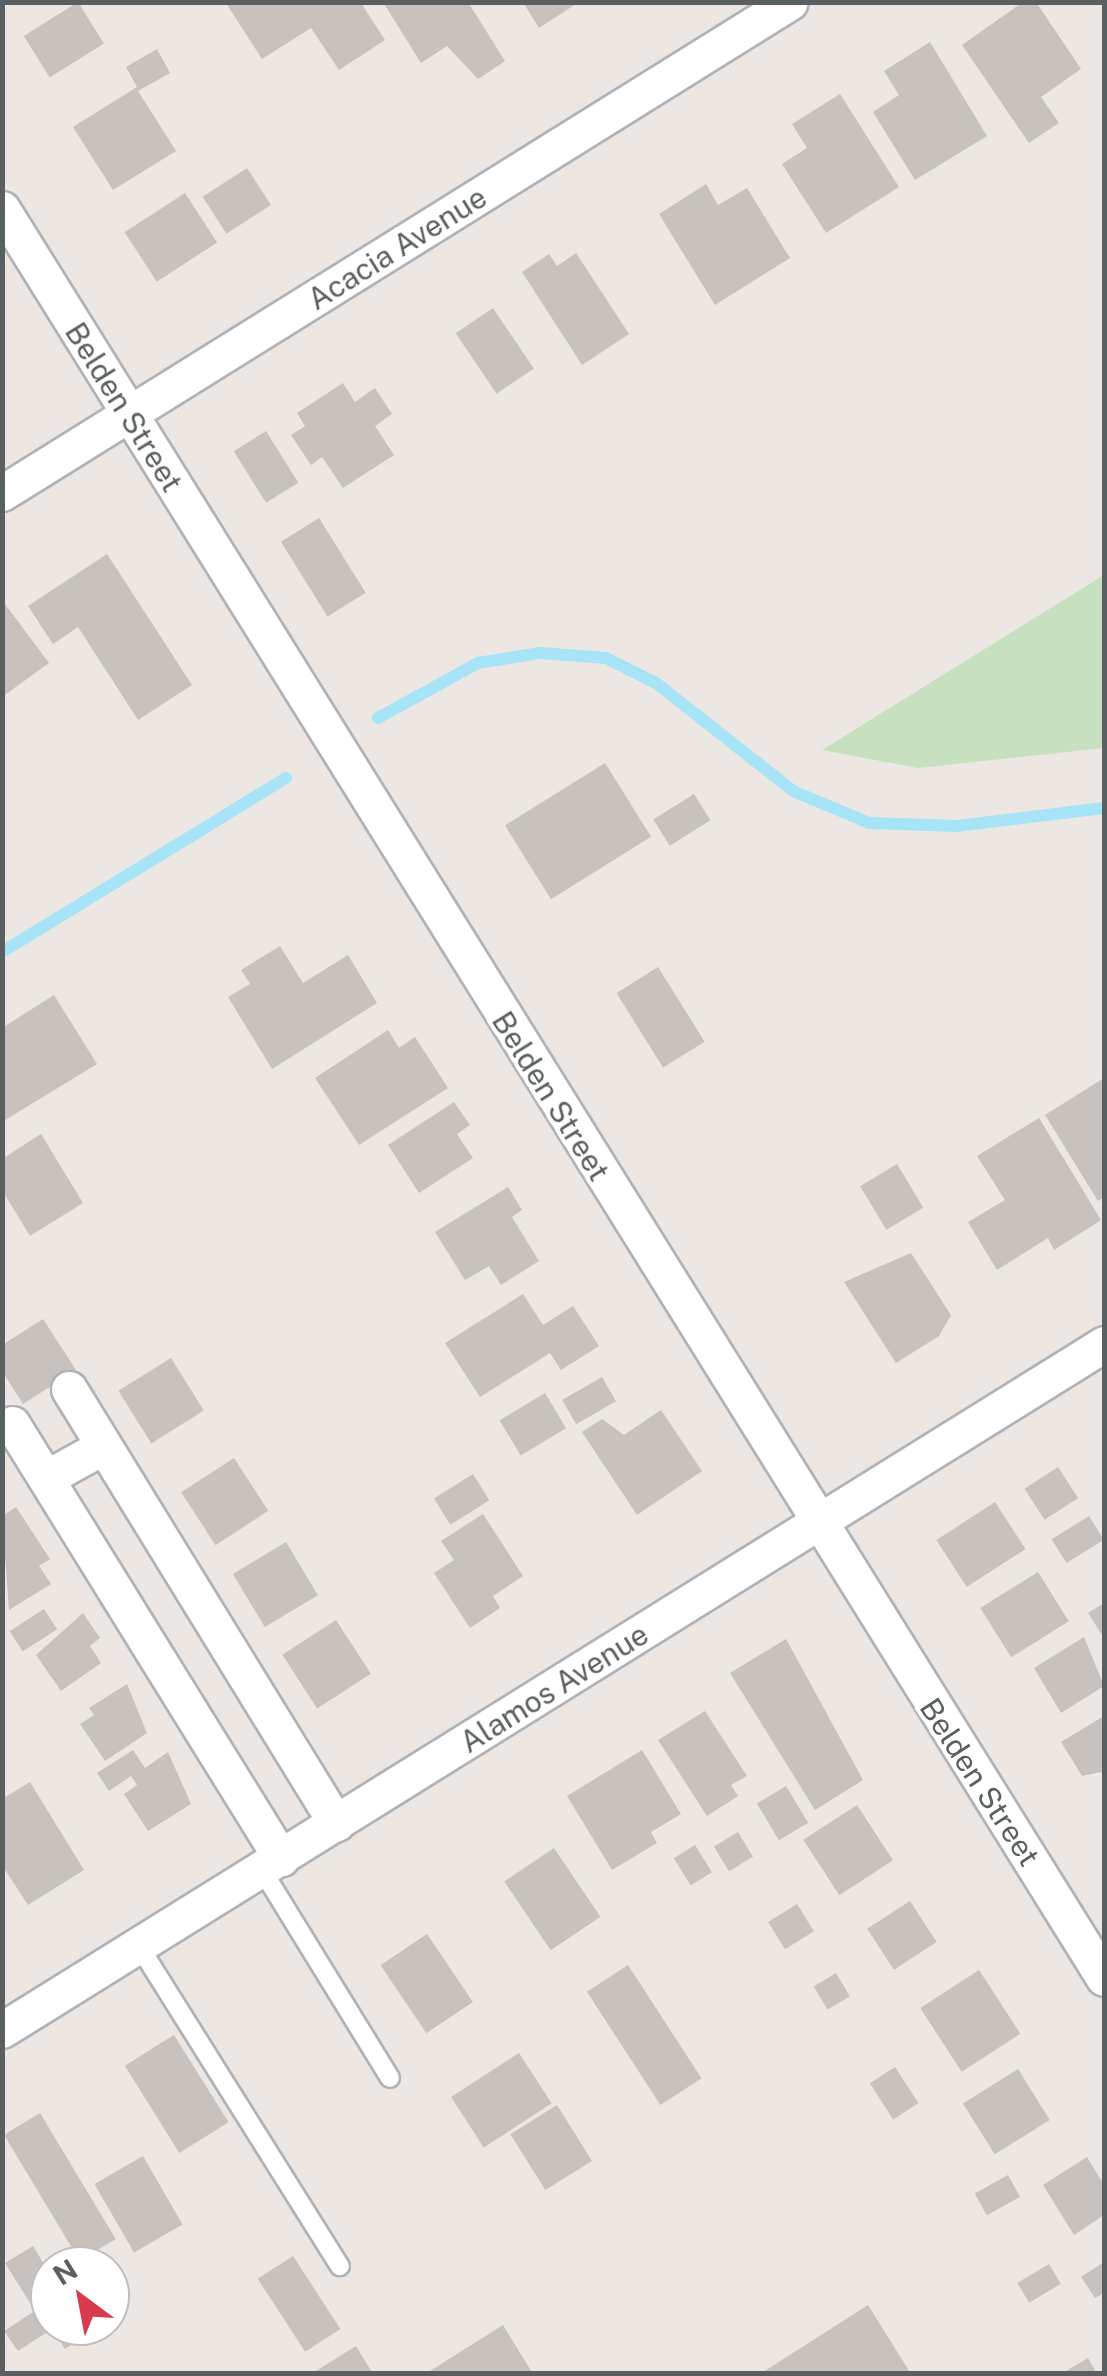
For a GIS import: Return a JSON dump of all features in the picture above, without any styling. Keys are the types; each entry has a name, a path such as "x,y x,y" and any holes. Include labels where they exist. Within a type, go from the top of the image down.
{"street":[{"name":"Acacia Avenue","path":"2,492 790,2"},
{"name":"Belden Street","path":"2,210 816,1525 1104,1978"},
{"name":"Alamos Avenue","path":"2,2030 1104,1344"},
{"path":"70,1389 336,1823"},
{"path":"12,1424 271,1864"},
{"path":"46,1478 104,1446"}],"lane":[{"path":"271,1864 390,2078"},
{"path":"140,1946 340,2266"}],"green space":[{"path":"1104,575 1104,748 918,768 822,750"}],"building":[{"path":"78,2 104,44 50,77 24,36"},
{"path":"383,2 468,2 505,61 478,79 447,46 421,63"},
{"path":"523,2 579,2 539,28"},
{"path":"1023,2 1036,2 1081,69 1041,97 1059,123 1029,143 962,45"},
{"path":"226,3 361,3 385,40 339,70 311,28 262,59"},
{"path":"930,42 987,136 915,180 873,112 899,95 884,71"},
{"path":"157,49 170,73 138,91 176,151 113,190 73,127 137,87 126,67"},
{"path":"840,94 899,187 826,233 782,164 807,148 792,124"},
{"path":"247,168 271,205 227,234 203,197"},
{"path":"706,184 718,205 747,188 790,258 715,305 659,214"},
{"path":"185,193 217,242 157,282 125,232"},
{"path":"576,253 629,334 582,365 522,272 549,254 557,266"},
{"path":"493,308 534,369 497,394 456,333"},
{"path":"343,383 355,402 375,388 392,414 375,426 394,455 343,488 322,457 311,465 291,435 305,426 297,413"},
{"path":"266,431 298,483 266,503 234,451"},
{"path":"319,518 366,593 327,616 281,542"},
{"path":"107,554 192,685 138,720 78,627 53,644 28,606"},
{"path":"2,600 49,663 2,697"},
{"path":"605,763 651,837 551,899 505,826"},
{"path":"694,794 710,820 670,846 653,819"},
{"path":"280,946 303,983 348,955 377,1003 272,1069 228,997 250,984 241,970"},
{"path":"658,967 705,1042 663,1068 616,993"},
{"path":"54,995 97,1064 2,1122 2,1028"},
{"path":"388,1030 399,1048 415,1037 448,1088 359,1145 315,1078"},
{"path":"1104,1078 1104,1197 1098,1201 1045,1115"},
{"path":"454,1102 470,1125 457,1134 473,1158 419,1193 388,1145"},
{"path":"1039,1118 1101,1220 1054,1250 1048,1238 997,1270 968,1222 1005,1200 977,1156"},
{"path":"41,1134 83,1203 30,1236 2,1190 2,1159"},
{"path":"897,1164 923,1208 886,1230 860,1186"},
{"path":"508,1187 522,1210 512,1217 539,1261 501,1285 489,1266 465,1280 435,1232"},
{"path":"911,1253 951,1315 939,1336 896,1363 844,1282"},
{"path":"523,1294 543,1325 573,1306 599,1346 561,1370 550,1353 480,1397 445,1343"},
{"path":"43,1319 76,1370 23,1404 2,1371 2,1345"},
{"path":"171,1358 204,1411 151,1443 118,1391"},
{"path":"602,1377 616,1401 576,1424 562,1400"},
{"path":"545,1393 566,1428 521,1455 500,1420"},
{"path":"661,1410 702,1471 637,1515 582,1432 602,1419 624,1435"},
{"path":"234,1458 268,1511 215,1545 181,1492"},
{"path":"1058,1467 1078,1498 1045,1520 1024,1489"},
{"path":"473,1474 489,1500 450,1525 434,1498"},
{"path":"995,1502 1025,1549 967,1587 936,1540"},
{"path":"16,1507 50,1559 39,1566 51,1584 9,1610 2,1516"},
{"path":"483,1514 523,1576 493,1596 500,1608 470,1628 434,1573 454,1560 441,1541"},
{"path":"1089,1516 1104,1540 1067,1563 1052,1539"},
{"path":"286,1542 318,1595 265,1627 233,1574"},
{"path":"1038,1572 1069,1621 1011,1657 980,1608"},
{"path":"1104,1603 1104,1638 1088,1613"},
{"path":"44,1609 57,1629 23,1651 10,1631"},
{"path":"83,1613 100,1638 90,1646 101,1663 61,1691 36,1655"},
{"path":"336,1620 371,1674 317,1709 282,1655"},
{"path":"1084,1637 1104,1686 1061,1713 1034,1668"},
{"path":"786,1639 863,1780 815,1810 730,1673"},
{"path":"127,1684 147,1733 105,1761 80,1724 94,1715 89,1708"},
{"path":"705,1711 747,1776 731,1785 738,1796 707,1816 658,1740"},
{"path":"1104,1716 1104,1779 1101,1772 1082,1776 1061,1742"},
{"path":"133,1750 145,1768 168,1752 191,1804 148,1831 124,1794 137,1785 131,1776 109,1791 97,1773"},
{"path":"642,1750 681,1814 651,1832 657,1843 612,1870 567,1796"},
{"path":"30,1782 84,1870 28,1905 2,1865 2,1799"},
{"path":"786,1786 808,1823 779,1840 757,1804"},
{"path":"857,1805 893,1860 839,1895 803,1840"},
{"path":"738,1832 753,1857 729,1871 714,1846"},
{"path":"695,1845 712,1872 691,1885 674,1858"},
{"path":"554,1848 600,1917 551,1950 504,1882"},
{"path":"910,1901 937,1942 894,1970 867,1929"},
{"path":"797,1904 814,1931 785,1949 768,1922"},
{"path":"427,1934 473,2002 426,2033 381,1965"},
{"path":"628,1965 702,2078 660,2105 587,1992"},
{"path":"979,1970 1020,2034 962,2072 920,2008"},
{"path":"836,1973 850,1996 828,2010 814,1986"},
{"path":"174,2035 229,2122 179,2153 125,2066"},
{"path":"519,2053 552,2103 484,2147 451,2097"},
{"path":"895,2067 918,2103 893,2119 870,2083"},
{"path":"1018,2069 1050,2120 995,2154 963,2103"},
{"path":"557,2105 592,2161 545,2190 510,2134"},
{"path":"40,2113 116,2239 104,2246 71,2246 4,2135"},
{"path":"143,2156 182,2224 134,2252 95,2184"},
{"path":"1087,2157 1104,2185 1104,2215 1074,2235 1043,2185"},
{"path":"1008,2175 1020,2197 987,2215 975,2193"},
{"path":"30,2248 30,2303 5,2263"},
{"path":"293,2256 340,2329 305,2352 258,2279"},
{"path":"1104,2262 1104,2293 1095,2298 1081,2277"},
{"path":"1049,2264 1061,2284 1029,2303 1017,2283"},
{"path":"868,2305 911,2374 760,2374"},
{"path":"30,2314 30,2343 18,2351 4,2331"},
{"path":"503,2325 533,2374 430,2371"},
{"path":"356,2346 373,2374 311,2374"},
{"path":"1088,2358 1097,2374 1061,2374"}],"waterway":[{"path":"378,718 478,663 540,653 606,658 656,683 793,791 869,823 957,826 1104,808"},
{"path":"2,952 286,778"}]}
